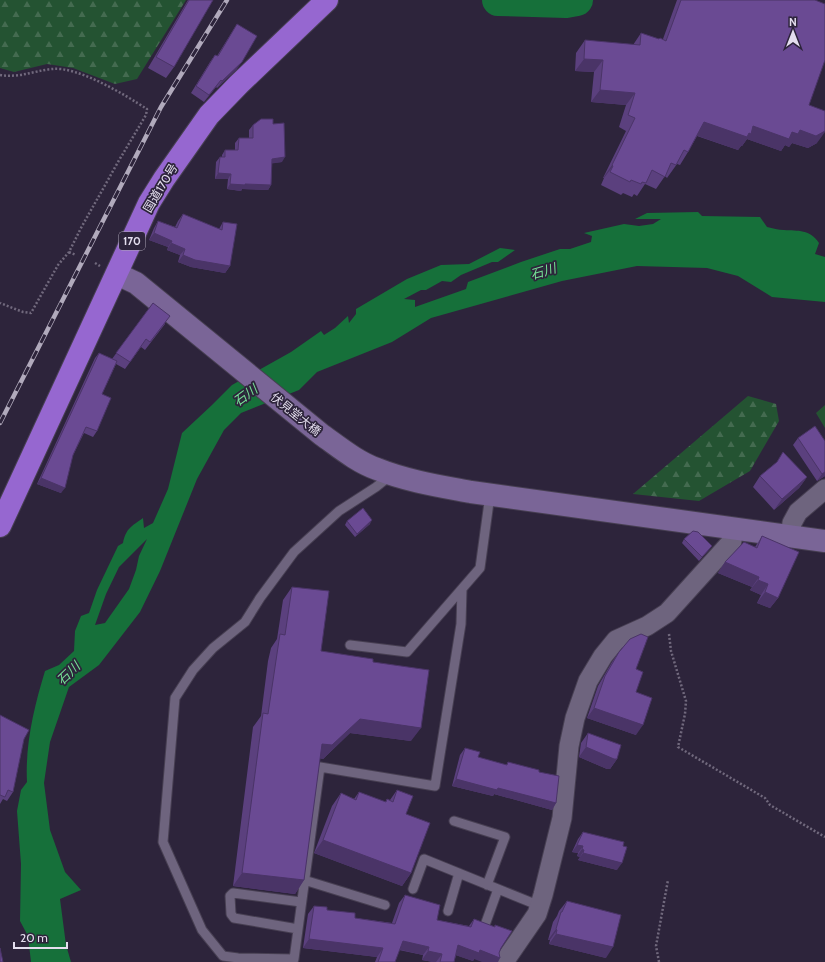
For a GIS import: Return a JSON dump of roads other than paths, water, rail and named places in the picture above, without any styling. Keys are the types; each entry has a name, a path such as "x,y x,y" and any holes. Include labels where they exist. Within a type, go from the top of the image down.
{"highway":[{"name":"国道170号","path":"0,526 149,203 208,115 327,0"}],"street":[{"name":"伏見堂大橋","path":"117,274 136,283 343,451 384,472 421,483 490,495 825,540"},
{"path":"790,536 792,522 798,512 825,489"},
{"path":"504,962 537,914 540,906 562,818 569,746 575,718 588,682 603,656 616,640 647,626 668,611 732,541 733,528"}],"lane":[{"path":"384,472 376,487 339,510 294,552 260,598 245,622 213,648 193,670 175,698 163,842 202,930 223,956 238,958 294,958 320,767 435,786 461,624 462,589"},
{"path":"350,645 407,652 480,568 490,495"},
{"path":"454,821 505,837 487,885"},
{"path":"413,889 424,859 540,906"},
{"path":"448,911 459,873"},
{"path":"304,880 385,905"},
{"path":"485,926 498,889"},
{"path":"298,929 234,918 231,914 230,896 233,893 302,902"}],"water":[{"name":"石川","path":"698,212 702,216 760,217 767,227 780,230 799,231 812,235 819,243 815,254 825,257 825,302 772,297 738,276 707,268 637,266 562,281 431,318 392,342 317,372 299,390 241,413 224,430 197,479 160,571 140,612 99,665 69,687 50,742 44,783 50,830 65,872 81,890 60,899 66,945 71,962 31,962 28,936 20,921 21,864 17,811 21,790 27,782 27,754 31,726 41,685 45,671 59,665 74,651 75,631 81,616 89,613 97,590 118,546 123,543 128,531 133,525 143,518 144,528 153,523 168,489 182,433 232,385 291,352 321,331 324,335 335,328 348,316 349,323 356,314 356,309 407,279 441,265 469,264 500,248 515,250 498,262 492,262 461,275 451,282 442,281 426,290 421,290 404,299 415,300 415,307 466,289 468,282 521,262 560,249 570,249 591,242 592,236 584,233 624,224 639,226 653,224 661,219 635,219 647,213","holes":["147,539 139,556 129,589 105,623 95,625 106,594 119,567"]}],"waterway":[{"path":"498,0 566,2 577,0"}],"railway":[{"path":"0,423 161,107 227,0"}]}
